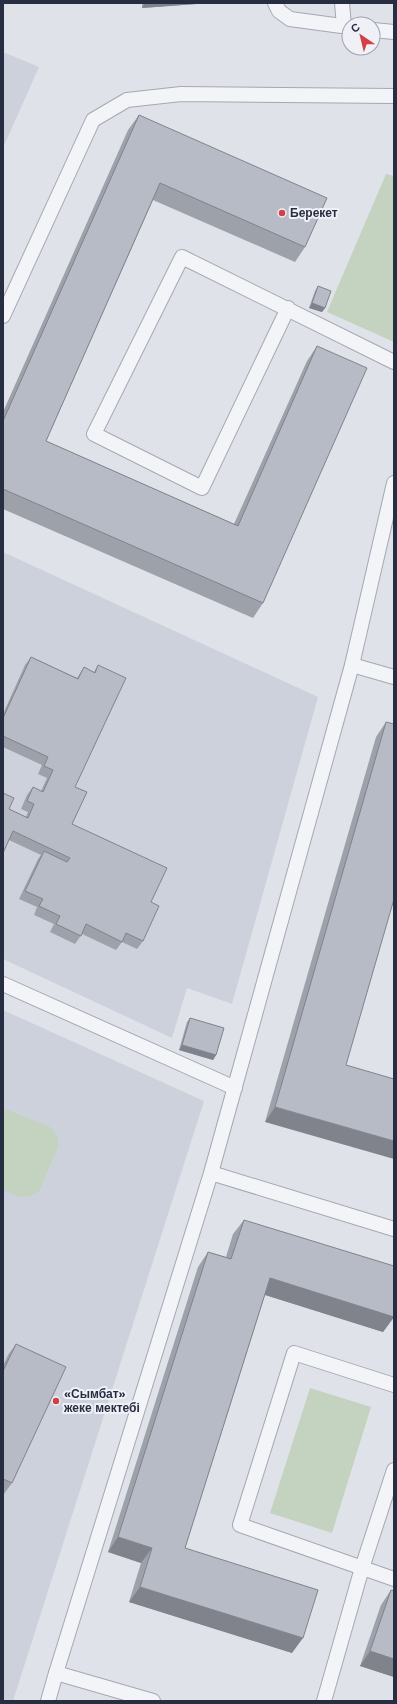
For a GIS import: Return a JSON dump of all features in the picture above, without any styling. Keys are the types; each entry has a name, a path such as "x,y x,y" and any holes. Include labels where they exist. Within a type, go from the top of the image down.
{"lane":[{"path":"275,3 279,11 290,19 341,25"},
{"path":"342,3 345,16"},
{"path":"381,31 394,32"},
{"path":"3,316 93,120 127,100 181,94 394,96"},
{"path":"288,308 202,488 94,434 182,257 288,308 394,362"},
{"path":"48,1701 236,1088 352,665 394,483"},
{"path":"352,665 394,677"},
{"path":"3,984 236,1088"},
{"path":"211,1172 394,1229"},
{"path":"394,1385 294,1353 240,1525 394,1579"},
{"path":"324,1701 362,1568 394,1470"},
{"path":"56,1672 153,1701"}],"shaded area":[{"path":"3,52 39,67 3,148"},
{"path":"3,552 318,697 232,1004 187,988 172,1038 3,959"},
{"name":"«Сымбат» жеке мектебі","path":"3,1010 204,1101 13,1701 3,1701"}],"green space":[{"path":"386,174 394,176 394,342 327,312"},
{"path":"3,1108 50,1127 58,1137 58,1147 39,1191 31,1196 20,1197 3,1190"},
{"path":"310,1388 371,1407 332,1533 270,1513"}],"building":[{"path":"139,115 327,198 305,247 160,183 46,441 238,526 317,346 367,368 263,603 3,489 3,421"},
{"path":"318,286 331,291 325,308 312,303"},
{"path":"31,657 78,679 84,667 95,673 98,665 126,678 75,787 87,792 72,824 167,868 151,902 159,906 143,941 126,933 122,942 86,924 81,936 56,924 60,916 39,906 43,899 25,891 44,851 67,862 70,858 13,831 3,853 3,793 14,798 9,809 28,818 34,804 27,801 33,787 43,792 53,770 44,766 48,757 3,736 3,718"},
{"path":"386,722 394,724 394,899 346,1065 394,1079 394,1141 275,1107"},
{"path":"190,1018 224,1028 216,1055 182,1045"},
{"path":"244,1220 394,1266 394,1317 270,1278 185,1548 318,1590 303,1638 140,1587 152,1548 118,1537 208,1252 231,1259"},
{"path":"16,1344 66,1367 12,1483 3,1479 3,1371"},
{"path":"391,1590 394,1591 394,1659 370,1651"}],"place":[{"name":"Берекет","path":"282,213"},
{"name":"«Сымбат» жеке мектебі","path":"56,1401"}]}
